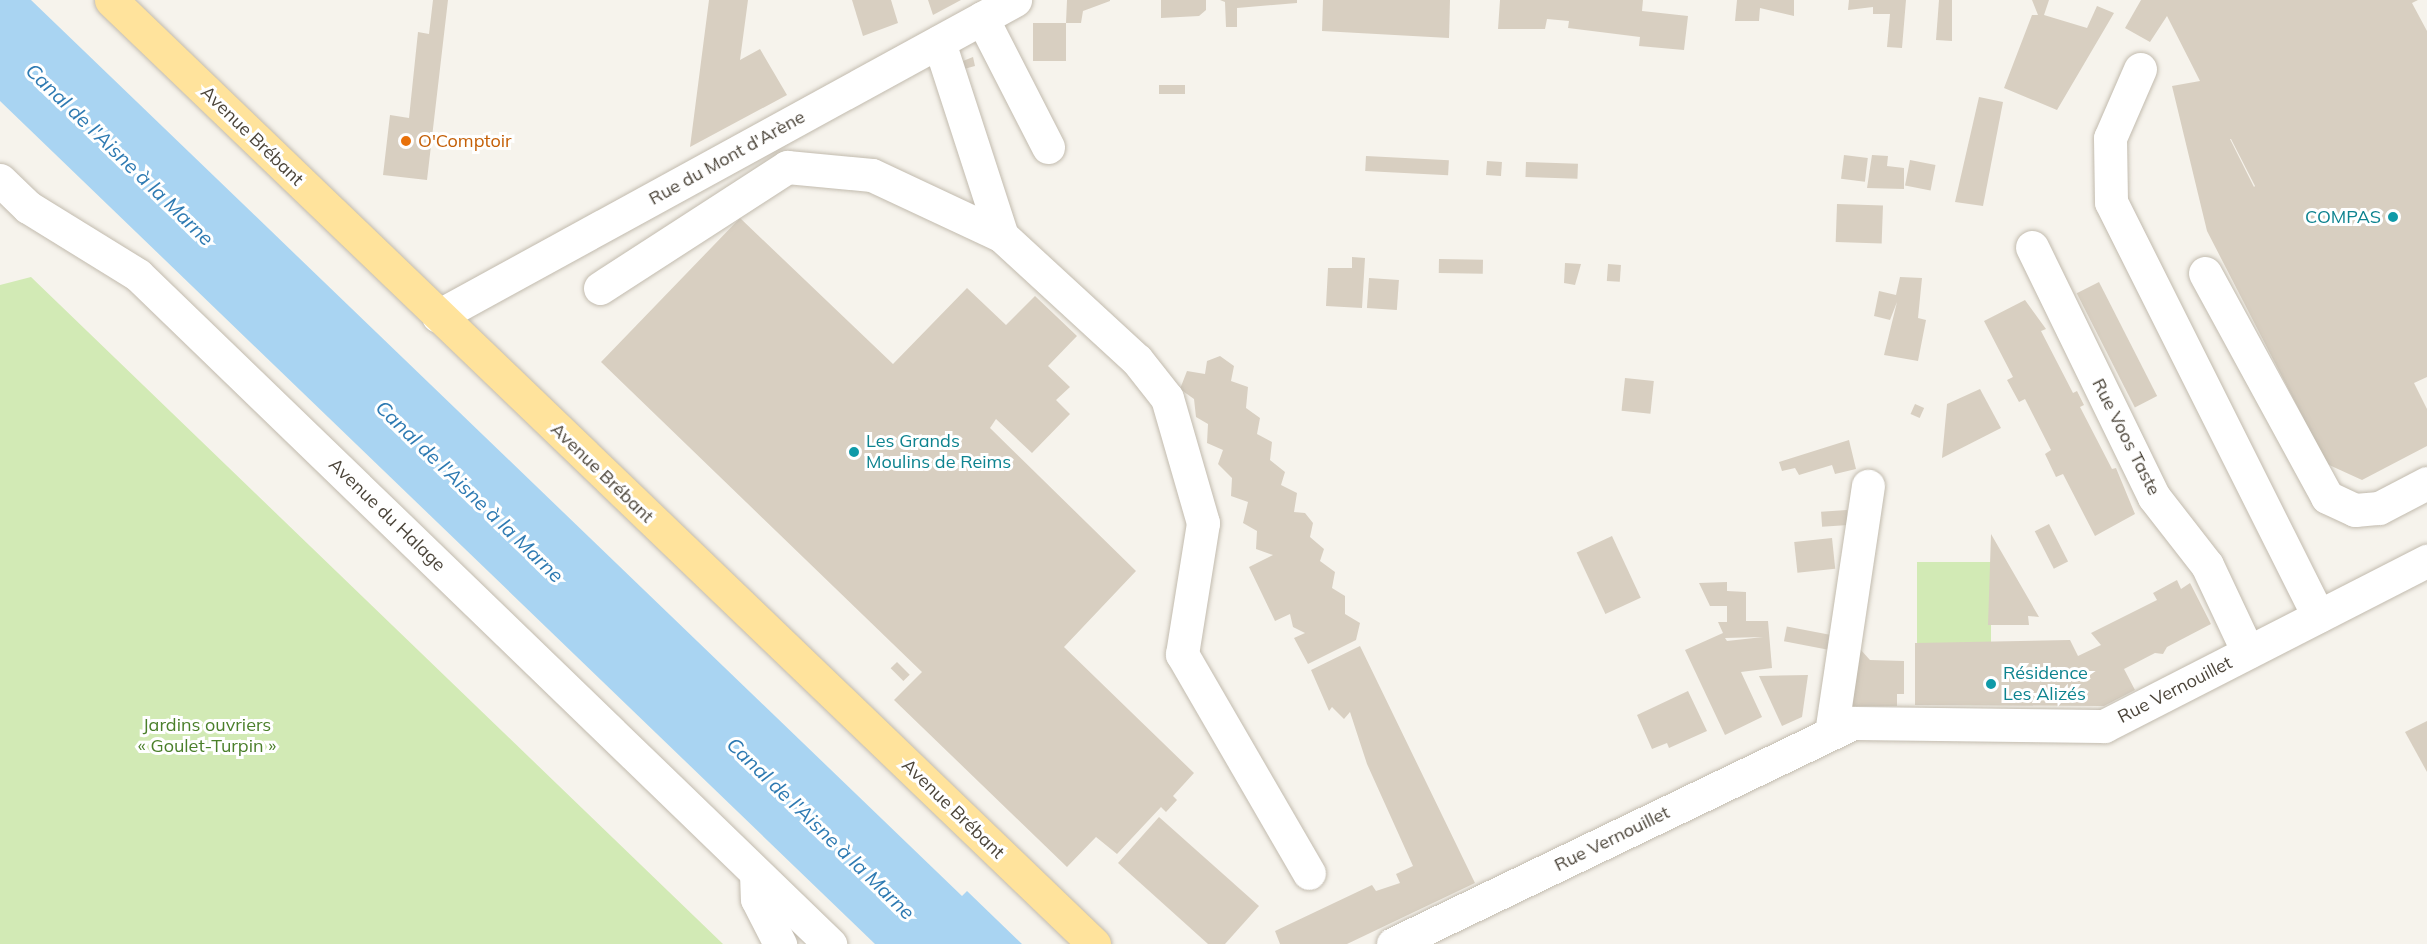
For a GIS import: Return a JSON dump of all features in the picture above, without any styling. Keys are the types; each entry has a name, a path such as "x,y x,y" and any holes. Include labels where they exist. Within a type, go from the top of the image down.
{"main road":[{"name":"Avenue Brébant","path":"111,0 1094,944"}],"street":[{"name":"Rue du Mont d'Arène","path":"438,316 1015,0"},
{"path":"982,18 1048,147"},
{"path":"939,42 1002,236"},
{"path":"2140,69 2110,138 2111,202 2318,616"},
{"path":"600,288 787,167 872,176 1002,236 1137,360 1167,398 1203,523 1182,654 1309,873"},
{"name":"Avenue du Halage","path":"0,180 28,207 138,276 830,944"},
{"name":"Rue Voos Taste","path":"2032,247 2154,497 2207,565 2248,652"},
{"path":"2205,273 2327,497 2355,510 2379,508 2427,483"},
{"path":"1831,734 1868,486"},
{"name":"Rue Vernouillet","path":"1393,944 1853,723 2104,726 2427,561"},
{"path":"756,873 757,899 780,944"}],"green space":[{"name":"Jardins ouvriers « Goulet-Turpin »","path":"31,277 723,944 0,944 0,285"},
{"path":"1917,562 1991,562 1991,643 1917,643"}],"water":[{"name":"Canal de l'Aisne à la Marne","path":"0,0 31,0 962,896 967,891 1022,944 875,944 0,101"}],"building":[{"path":"433,0 448,0 427,180 383,175 390,115 409,118 418,32 429,34"},
{"path":"709,0 748,0 740,60 760,49 787,95 690,147"},
{"path":"852,0 891,0 898,23 863,36"},
{"path":"928,0 961,0 933,15"},
{"path":"1067,0 1110,1 1083,11 1081,23 1066,23"},
{"path":"1161,0 1206,0 1206,10 1199,16 1161,18"},
{"path":"1220,0 1297,0 1297,3 1237,8 1237,27 1226,27 1225,2"},
{"path":"1323,0 1450,0 1449,38 1322,31"},
{"path":"1500,0 1643,0 1642,11 1688,16 1684,50 1639,46 1640,37 1568,28 1569,21 1547,19 1545,29 1498,29"},
{"path":"1737,0 1794,0 1794,16 1760,8 1759,21 1735,21"},
{"path":"1849,0 1906,0 1902,48 1887,47 1890,14 1873,14 1873,7 1848,10"},
{"path":"1939,0 1952,0 1952,41 1936,40"},
{"path":"2032,0 2049,0 2044,15 2087,28 2097,6 2114,13 2057,110 2004,88 2032,15 2038,15"},
{"path":"2141,0 2418,0 2412,3 2427,31 2427,377 2414,383 2427,409 2427,446 2362,480 2327,464 2207,231 2172,86 2200,81 2167,16 2150,42 2125,28","holes":["2230,139 2255,186 2254,187"]},
{"path":"1033,23 1066,23 1066,61 1033,61"},
{"path":"973,57 975,66 964,69 963,61"},
{"path":"1159,85 1185,85 1185,94 1159,94"},
{"path":"1979,97 2003,102 1983,206 1955,202"},
{"path":"1844,155 1868,158 1865,182 1841,179"},
{"path":"1872,155 1888,156 1887,166 1904,168 1904,189 1867,188"},
{"path":"1366,156 1449,160 1448,175 1365,171"},
{"path":"1910,160 1936,165 1931,190 1905,186"},
{"path":"1487,161 1502,162 1501,176 1486,175"},
{"path":"1526,162 1578,164 1577,179 1525,177"},
{"path":"1837,204 1883,206 1882,244 1836,242"},
{"name":"Les Grands Moulins de Reims","path":"740,218 893,364 967,288 1006,325 1035,296 1077,336 1048,366 1070,387 1056,400 1070,414 1032,453 996,419 990,428 1136,571 1064,647 1194,773 1173,796 1177,800 1166,812 1161,807 1117,854 1096,837 1067,867 894,700 922,672 601,362"},
{"path":"1352,257 1365,258 1362,308 1326,306 1328,268 1352,268"},
{"path":"1439,259 1483,260 1483,274 1439,273"},
{"path":"1565,263 1581,264 1575,285 1564,283"},
{"path":"1608,264 1621,265 1620,282 1607,281"},
{"path":"1900,277 1922,278 1918,318 1926,320 1918,361 1884,355 1897,302 1890,320 1874,316 1879,291 1896,295"},
{"path":"1369,278 1399,280 1397,310 1367,308"},
{"path":"2099,282 2157,396 2135,407 2077,293"},
{"path":"2025,300 2046,329 2041,331 2073,393 2077,391 2084,405 2080,407 2112,469 2116,468 2135,514 2095,536 2063,474 2056,477 2045,454 2051,450 2025,399 2019,402 2007,380 2013,377 1984,321"},
{"path":"1220,356 1234,366 1231,381 1248,387 1246,408 1260,418 1257,434 1272,442 1270,460 1285,472 1281,485 1297,493 1294,512 1305,513 1313,523 1310,537 1324,549 1320,561 1335,572 1332,588 1345,596 1345,614 1360,623 1356,640 1308,664 1294,638 1305,633 1293,627 1290,614 1275,621 1249,567 1273,555 1256,549 1257,531 1243,523 1248,502 1231,496 1232,478 1218,464 1223,450 1207,443 1208,424 1196,417 1194,399 1180,389 1187,371 1205,374 1207,361"},
{"path":"1625,378 1654,381 1650,414 1622,411"},
{"path":"1980,389 2001,428 1942,458 1947,404"},
{"path":"1915,404 1924,408 1920,418 1911,414"},
{"path":"1849,440 1856,469 1835,474 1832,465 1799,475 1795,468 1782,471 1779,462"},
{"path":"1847,510 1848,525 1822,527 1821,512"},
{"path":"2049,524 2068,561 2054,569 2035,531"},
{"path":"1991,534 2039,617 2028,616 2029,625 1988,625"},
{"path":"1612,536 1641,598 1605,614 1577,552"},
{"path":"1832,538 1835,569 1797,573 1794,542"},
{"path":"2177,580 2181,589 2190,583 2211,624 2167,647 2163,654 2155,653 2124,669 2135,690 2104,706 1915,705 1915,643 2070,640 2078,656 2101,645 2091,633 2157,600 2153,593"},
{"path":"1727,582 1727,591 1746,592 1746,621 1768,621 1772,668 1741,672 1762,717 1725,735 1685,650 1723,633 1718,622 1727,622 1727,606 1710,606 1699,583","holes":["1763,637 1727,641 1725,638"]},
{"path":"1787,626 1831,635 1828,650 1784,641"},
{"path":"1360,646 1475,883 1347,944 1280,944 1275,931 1372,885 1376,891 1400,883 1396,874 1413,866 1367,764 1350,712 1344,719 1332,707 1329,711 1311,670"},
{"path":"1860,649 1870,660 1904,661 1904,694 1897,694 1897,706 1850,706"},
{"path":"897,662 910,675 903,681 891,668"},
{"path":"1808,675 1802,717 1782,726 1759,676"},
{"path":"1688,691 1707,731 1669,748 1667,743 1652,749 1637,715"},
{"path":"2427,721 2427,772 2405,732"},
{"path":"1159,817 1259,906 1225,944 1208,944 1118,863"}],"place":[{"name":"O'Comptoir","path":"406,141"},
{"name":"COMPAS","path":"2393,217"},
{"name":"Les Grands Moulins de Reims","path":"854,452"},
{"name":"Résidence Les Alizés","path":"1991,684"}]}
